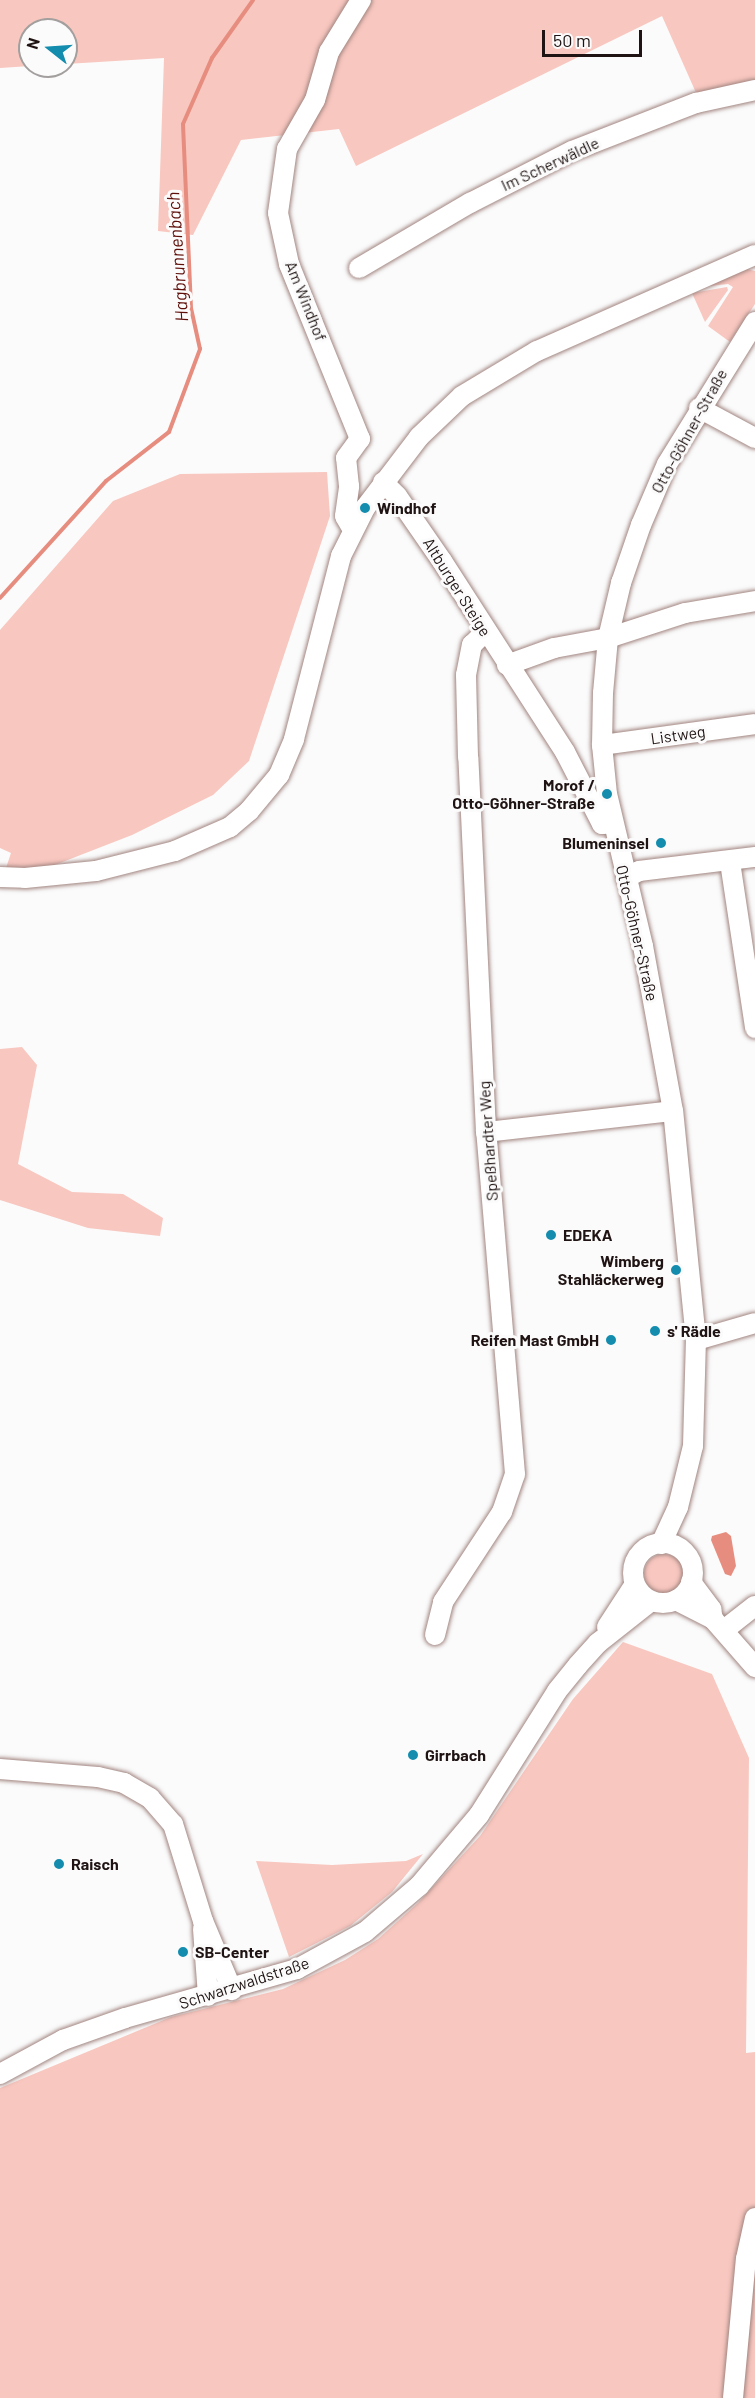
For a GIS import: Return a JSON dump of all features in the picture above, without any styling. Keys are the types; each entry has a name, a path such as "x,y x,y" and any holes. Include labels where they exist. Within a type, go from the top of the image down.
{"street":[{"name":"Am Windhof","path":"353,531 345,516 349,486 346,458 360,439 290,264 278,213 287,149 315,100 329,52 361,0"},
{"name":"Im Scherwäldle","path":"359,268 470,203 572,151 696,103 755,90"},
{"path":"0,877 25,879 96,871 174,851 230,827 279,775 294,739 329,594 353,531 382,482 438,417 503,369 569,335 752,260"},
{"name":"Otto-Göhner-Straße","path":"669,1545 693,1446 696,1340 673,1111 643,946 612,822 602,745 608,638 621,583 640,525 667,464 699,408 755,322"},
{"path":"699,408 755,438"},
{"name":"Altburger Steige","path":"382,482 397,496 565,752 602,824 612,822"},
{"path":"507,665 554,648 608,638 685,613 755,601"},
{"name":"Speßhardter Weg","path":"435,1635 443,1602 502,1512 515,1473 486,1132 466,675 472,645 485,632"},
{"name":"Listweg","path":"602,745 755,724"},
{"path":"626,878 639,871 730,862 755,857"},
{"path":"730,862 755,1022"},
{"path":"486,1132 673,1111"},
{"path":"696,1340 755,1323"},
{"path":"598,1643 635,1584 638,1557 669,1545 692,1566 692,1582 711,1609 718,1624 755,1667"},
{"path":"676,1600 692,1582"},
{"path":"635,1584 651,1601"},
{"path":"598,1643 651,1601 676,1600 718,1624"},
{"path":"718,1624 755,1606"},
{"name":"Schwarzwaldstraße","path":"0,2074 63,2040 125,2018 232,1990 320,1958 365,1932 419,1886 479,1815 557,1691 598,1643"},
{"path":"0,1769 98,1777 124,1783 150,1798 173,1824 203,1921 232,1990"},
{"path":"203,1921 208,1996"},
{"path":"733,2398 746,2259 755,2218"}],"shaded area":[{"path":"0,0 755,0 755,81 697,95 662,16 356,166 339,129 241,140 193,235 158,231 164,58 78,63 78,18 18,18 18,67 0,68"},
{"path":"743,268 755,271 755,304 730,342 708,326 733,287 728,284 701,287"},
{"path":"727,287 728,290 705,322 692,293"},
{"path":"327,472 330,516 249,761 213,795 132,835 42,870 5,871 11,853 0,848 0,630 113,501 180,474"},
{"path":"22,1047 37,1065 18,1164 72,1192 123,1194 163,1218 160,1236 88,1228 0,1200 0,1049"},
{"path":"726,1532 731,1536 736,1566 731,1576 725,1574 711,1540 712,1536"},
{"path":"664,1554 678,1560 684,1574 678,1588 664,1594 650,1588 644,1574 650,1560"},
{"path":"623,1642 712,1674 749,1758 746,2053 755,2052 755,2398 0,2398 0,2088 171,2017 283,1989 345,1960 378,1939 418,1903 480,1836 573,1699"},
{"path":"423,1854 392,1892 350,1926 289,1957 256,1861 332,1865 406,1861"}],"waterway":[{"name":"Hagbrunnenbach","path":"0,598 106,481 169,432 200,349 191,308 183,124 212,58 253,0"}],"place":[{"name":"Windhof","path":"365,508"},
{"name":"Morof / Otto-Göhner-Straße","path":"607,794"},
{"name":"Blumeninsel","path":"661,843"},
{"name":"EDEKA","path":"551,1235"},
{"name":"Wimberg Stahläckerweg","path":"676,1270"},
{"name":"s' Rädle","path":"655,1331"},
{"name":"Reifen Mast GmbH","path":"611,1340"},
{"name":"Girrbach","path":"413,1755"},
{"name":"Raisch","path":"59,1864"},
{"name":"SB-Center","path":"183,1952"}]}
